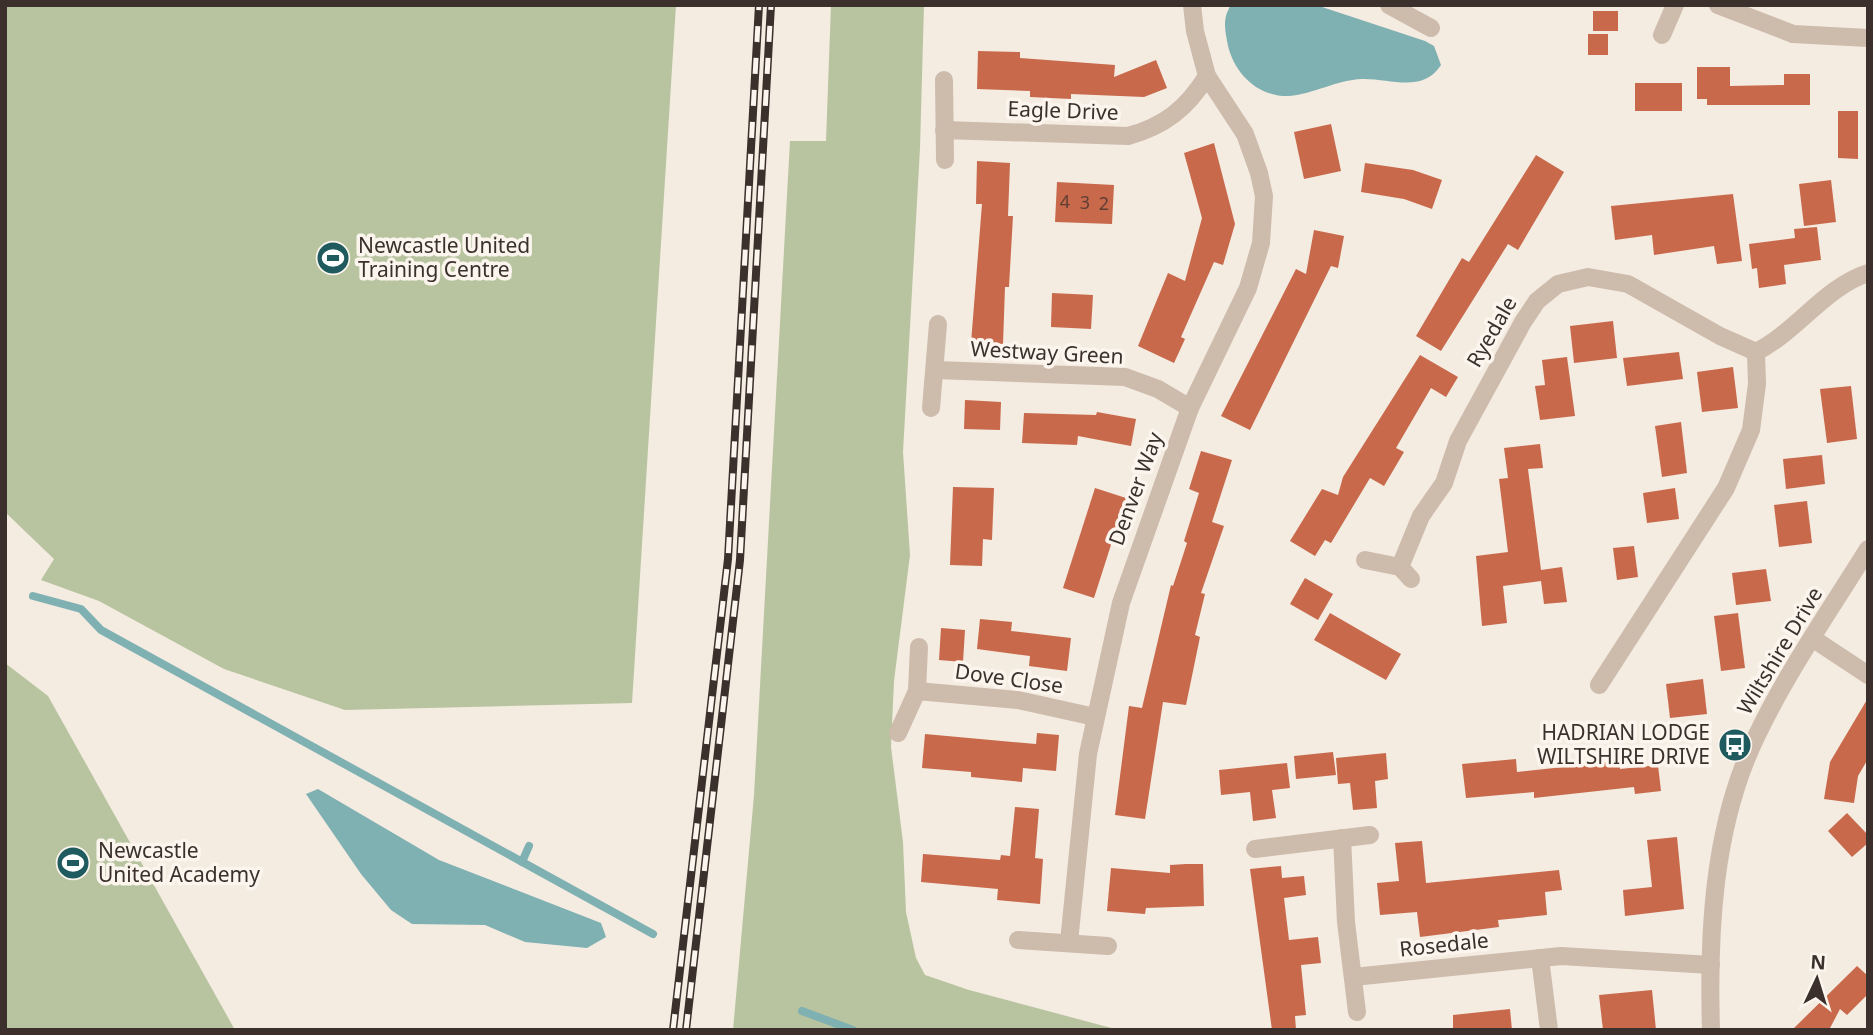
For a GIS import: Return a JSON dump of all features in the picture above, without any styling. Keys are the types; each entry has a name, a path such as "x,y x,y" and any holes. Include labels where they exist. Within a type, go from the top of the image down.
{"street":[{"name":"Denver Way","path":"1069,942 1095,717 1121,603 1190,408 1248,288 1255,268 1264,221 1259,173 1245,134 1207,76 1199,49 1192,5"},
{"path":"1389,5 1431,28"},
{"path":"1662,35 1675,5"},
{"path":"1717,5 1793,34 1868,38"},
{"name":"Eagle Drive","path":"944,130 1128,136 1144,132 1174,116 1193,98 1207,76"},
{"path":"944,80 945,160"},
{"path":"1599,685 1726,488 1751,430 1757,384 1756,352 1784,336 1846,282 1868,273"},
{"name":"Ryedale","path":"1365,560 1405,573 1421,516 1444,484 1458,441 1523,322 1537,301 1558,284 1588,277 1628,284 1720,336 1756,352"},
{"path":"931,408 938,324"},
{"name":"Westway Green","path":"936,370 1125,377 1158,389 1190,408"},
{"name":"Wiltshire Drive","path":"1711,1030 1711,965 1716,889 1726,823 1737,786 1755,737 1812,638 1868,549"},
{"path":"1812,638 1868,675"},
{"path":"898,733 917,691 919,647"},
{"name":"Dove Close","path":"917,691 1018,700 1095,717"},
{"path":"1255,849 1370,835"},
{"path":"1342,838 1357,1012"},
{"path":"1018,940 1108,946"},
{"name":"Rosedale","path":"1353,977 1585,956 1711,965"},
{"path":"1540,958 1549,1030"}],"green space":[{"name":"Newcastle United Training Centre","path":"5,5 676,5 632,703 345,710 224,669 99,601 41,580 54,559 5,512"},
{"path":"831,5 924,5 920,148 903,452 910,555 894,681 891,747 903,842 906,912 916,958 925,975 969,990 1119,1030 733,1030 754,795 790,141 826,141"},
{"name":"Newcastle United Academy","path":"5,663 48,696 235,1030 5,1030"}],"water":[{"path":"1231,5 1316,5 1425,41 1434,46 1441,65 1433,74 1415,82 1362,79 1298,95 1267,93 1249,82 1231,56 1225,25"},
{"path":"318,789 439,860 601,923 606,937 587,948 525,942 485,925 412,924 391,910 361,874 306,794"}],"building":[{"path":"1593,11 1618,11 1618,31 1593,31"},
{"path":"1588,34 1608,34 1608,55 1588,55"},
{"path":"978,51 1020,52 1020,58 1115,65 1114,77 1156,60 1167,88 1144,97 1071,94 1071,99 1030,97 1030,91 977,89"},
{"path":"1697,67 1730,67 1730,86 1784,85 1784,74 1810,74 1810,105 1707,105 1707,99 1697,99"},
{"path":"1635,83 1682,83 1682,111 1635,111"},
{"path":"1838,111 1858,111 1858,159 1838,158"},
{"path":"1331,124 1341,171 1304,179 1294,132"},
{"path":"1214,143 1235,224 1223,265 1214,262 1181,337 1185,339 1174,363 1138,346 1168,273 1185,281 1202,218 1184,153"},
{"path":"1536,155 1564,172 1518,250 1508,244 1441,351 1416,336 1462,258 1469,262"},
{"path":"977,161 1010,163 1008,216 1013,216 1009,287 1005,287 1003,344 971,343 982,204 976,204"},
{"path":"1365,163 1413,170 1442,180 1432,209 1404,199 1361,192"},
{"path":"1831,180 1836,222 1804,226 1799,184"},
{"path":"1057,182 1114,185 1112,224 1055,222"},
{"path":"1733,194 1742,261 1717,264 1714,246 1654,255 1652,235 1615,240 1611,206"},
{"path":"1817,227 1821,260 1784,265 1786,284 1759,288 1757,268 1752,269 1749,244 1795,238 1794,229"},
{"path":"1314,230 1344,236 1338,268 1331,266 1250,430 1221,416 1296,269 1306,274"},
{"path":"1052,293 1093,295 1091,329 1051,327"},
{"path":"1613,321 1617,358 1574,363 1570,326"},
{"path":"1679,352 1683,379 1627,386 1623,358"},
{"path":"1420,355 1458,377 1446,397 1431,388 1396,448 1404,452 1384,486 1370,478 1331,543 1325,540 1315,556 1290,541 1322,489 1338,495 1343,477"},
{"path":"1567,357 1575,416 1540,420 1535,386 1545,385 1542,360"},
{"path":"1733,367 1738,408 1702,412 1697,372"},
{"path":"1851,386 1857,439 1827,443 1820,389"},
{"path":"965,400 1001,402 1000,430 964,429"},
{"path":"1097,412 1136,419 1131,446 1078,436 1077,445 1022,443 1024,413 1096,415"},
{"path":"1681,422 1687,473 1662,477 1655,426"},
{"path":"1540,444 1543,468 1528,469 1541,570 1562,567 1567,602 1544,604 1541,581 1503,586 1507,623 1482,626 1476,556 1508,552 1499,479 1508,478 1504,448"},
{"path":"1201,451 1232,460 1212,522 1224,526 1201,593 1205,594 1195,635 1200,637 1186,705 1163,702 1145,819 1115,815 1129,706 1142,708 1171,585 1173,586 1187,543 1184,541 1199,493 1189,489"},
{"path":"1822,455 1825,484 1786,489 1783,459"},
{"path":"953,487 994,488 992,540 983,539 982,566 950,565"},
{"path":"1095,488 1126,498 1094,598 1063,588"},
{"path":"1675,488 1679,519 1647,523 1643,493"},
{"path":"1807,501 1812,543 1779,547 1774,505"},
{"path":"1634,546 1638,577 1617,580 1613,548"},
{"path":"1766,569 1771,601 1736,605 1732,573"},
{"path":"1305,578 1333,594 1318,620 1290,604"},
{"path":"1330,613 1401,654 1386,680 1314,640"},
{"path":"1738,613 1745,668 1721,671 1714,616"},
{"path":"980,619 1012,622 1011,631 1071,638 1067,671 1029,666 1030,656 977,649"},
{"path":"941,628 965,630 963,662 939,660"},
{"path":"1703,679 1707,714 1670,718 1666,684"},
{"path":"1868,698 1868,759 1858,776 1854,803 1824,799 1830,762"},
{"path":"1037,733 1059,735 1056,771 1023,768 1022,782 971,777 971,772 922,768 925,734 1036,744"},
{"path":"1333,752 1336,775 1296,779 1294,756"},
{"path":"1386,753 1388,779 1375,781 1377,808 1353,810 1350,783 1338,784 1336,758"},
{"path":"1516,759 1517,772 1619,761 1620,769 1658,765 1661,791 1635,794 1634,787 1534,798 1534,792 1466,798 1462,764"},
{"path":"1287,763 1290,788 1272,790 1276,818 1253,821 1250,792 1221,795 1219,770"},
{"path":"1015,807 1039,809 1035,858 1043,859 1040,904 997,900 998,889 921,882 923,854 1000,860 1001,855 1010,856"},
{"path":"1847,813 1868,835 1868,843 1852,857 1828,831"},
{"path":"1677,837 1684,909 1625,916 1623,890 1652,887 1647,840"},
{"path":"1422,841 1426,883 1559,870 1562,890 1545,892 1547,915 1498,920 1499,927 1420,937 1417,912 1380,915 1377,883 1399,881 1395,843"},
{"path":"1203,864 1204,906 1146,908 1145,914 1107,911 1111,868 1170,873 1170,865"},
{"path":"1281,866 1282,878 1304,876 1306,895 1284,898 1289,940 1318,937 1321,963 1301,965 1306,1015 1295,1016 1296,1030 1272,1030 1250,869"},
{"path":"1857,966 1868,976 1868,994 1847,1015 1840,1009 1829,1030 1792,1030"},
{"path":"1652,990 1656,1030 1603,1030 1599,995"},
{"path":"1510,1009 1512,1030 1453,1030 1453,1015"}],"waterway":[{"path":"33,596 81,609 101,630 653,934"},
{"path":"522,862 529,846"},
{"path":"802,1011 853,1030"}],"railway":[{"path":"673,1030 728,559 759,5"},
{"path":"686,1030 740,560 771,5"}],"place":[{"name":"Newcastle United Training Centre","path":"333,258"},
{"name":"HADRIAN LODGE WILTSHIRE DRIVE","path":"1735,745"},
{"name":"Newcastle United Academy","path":"73,863"}]}
